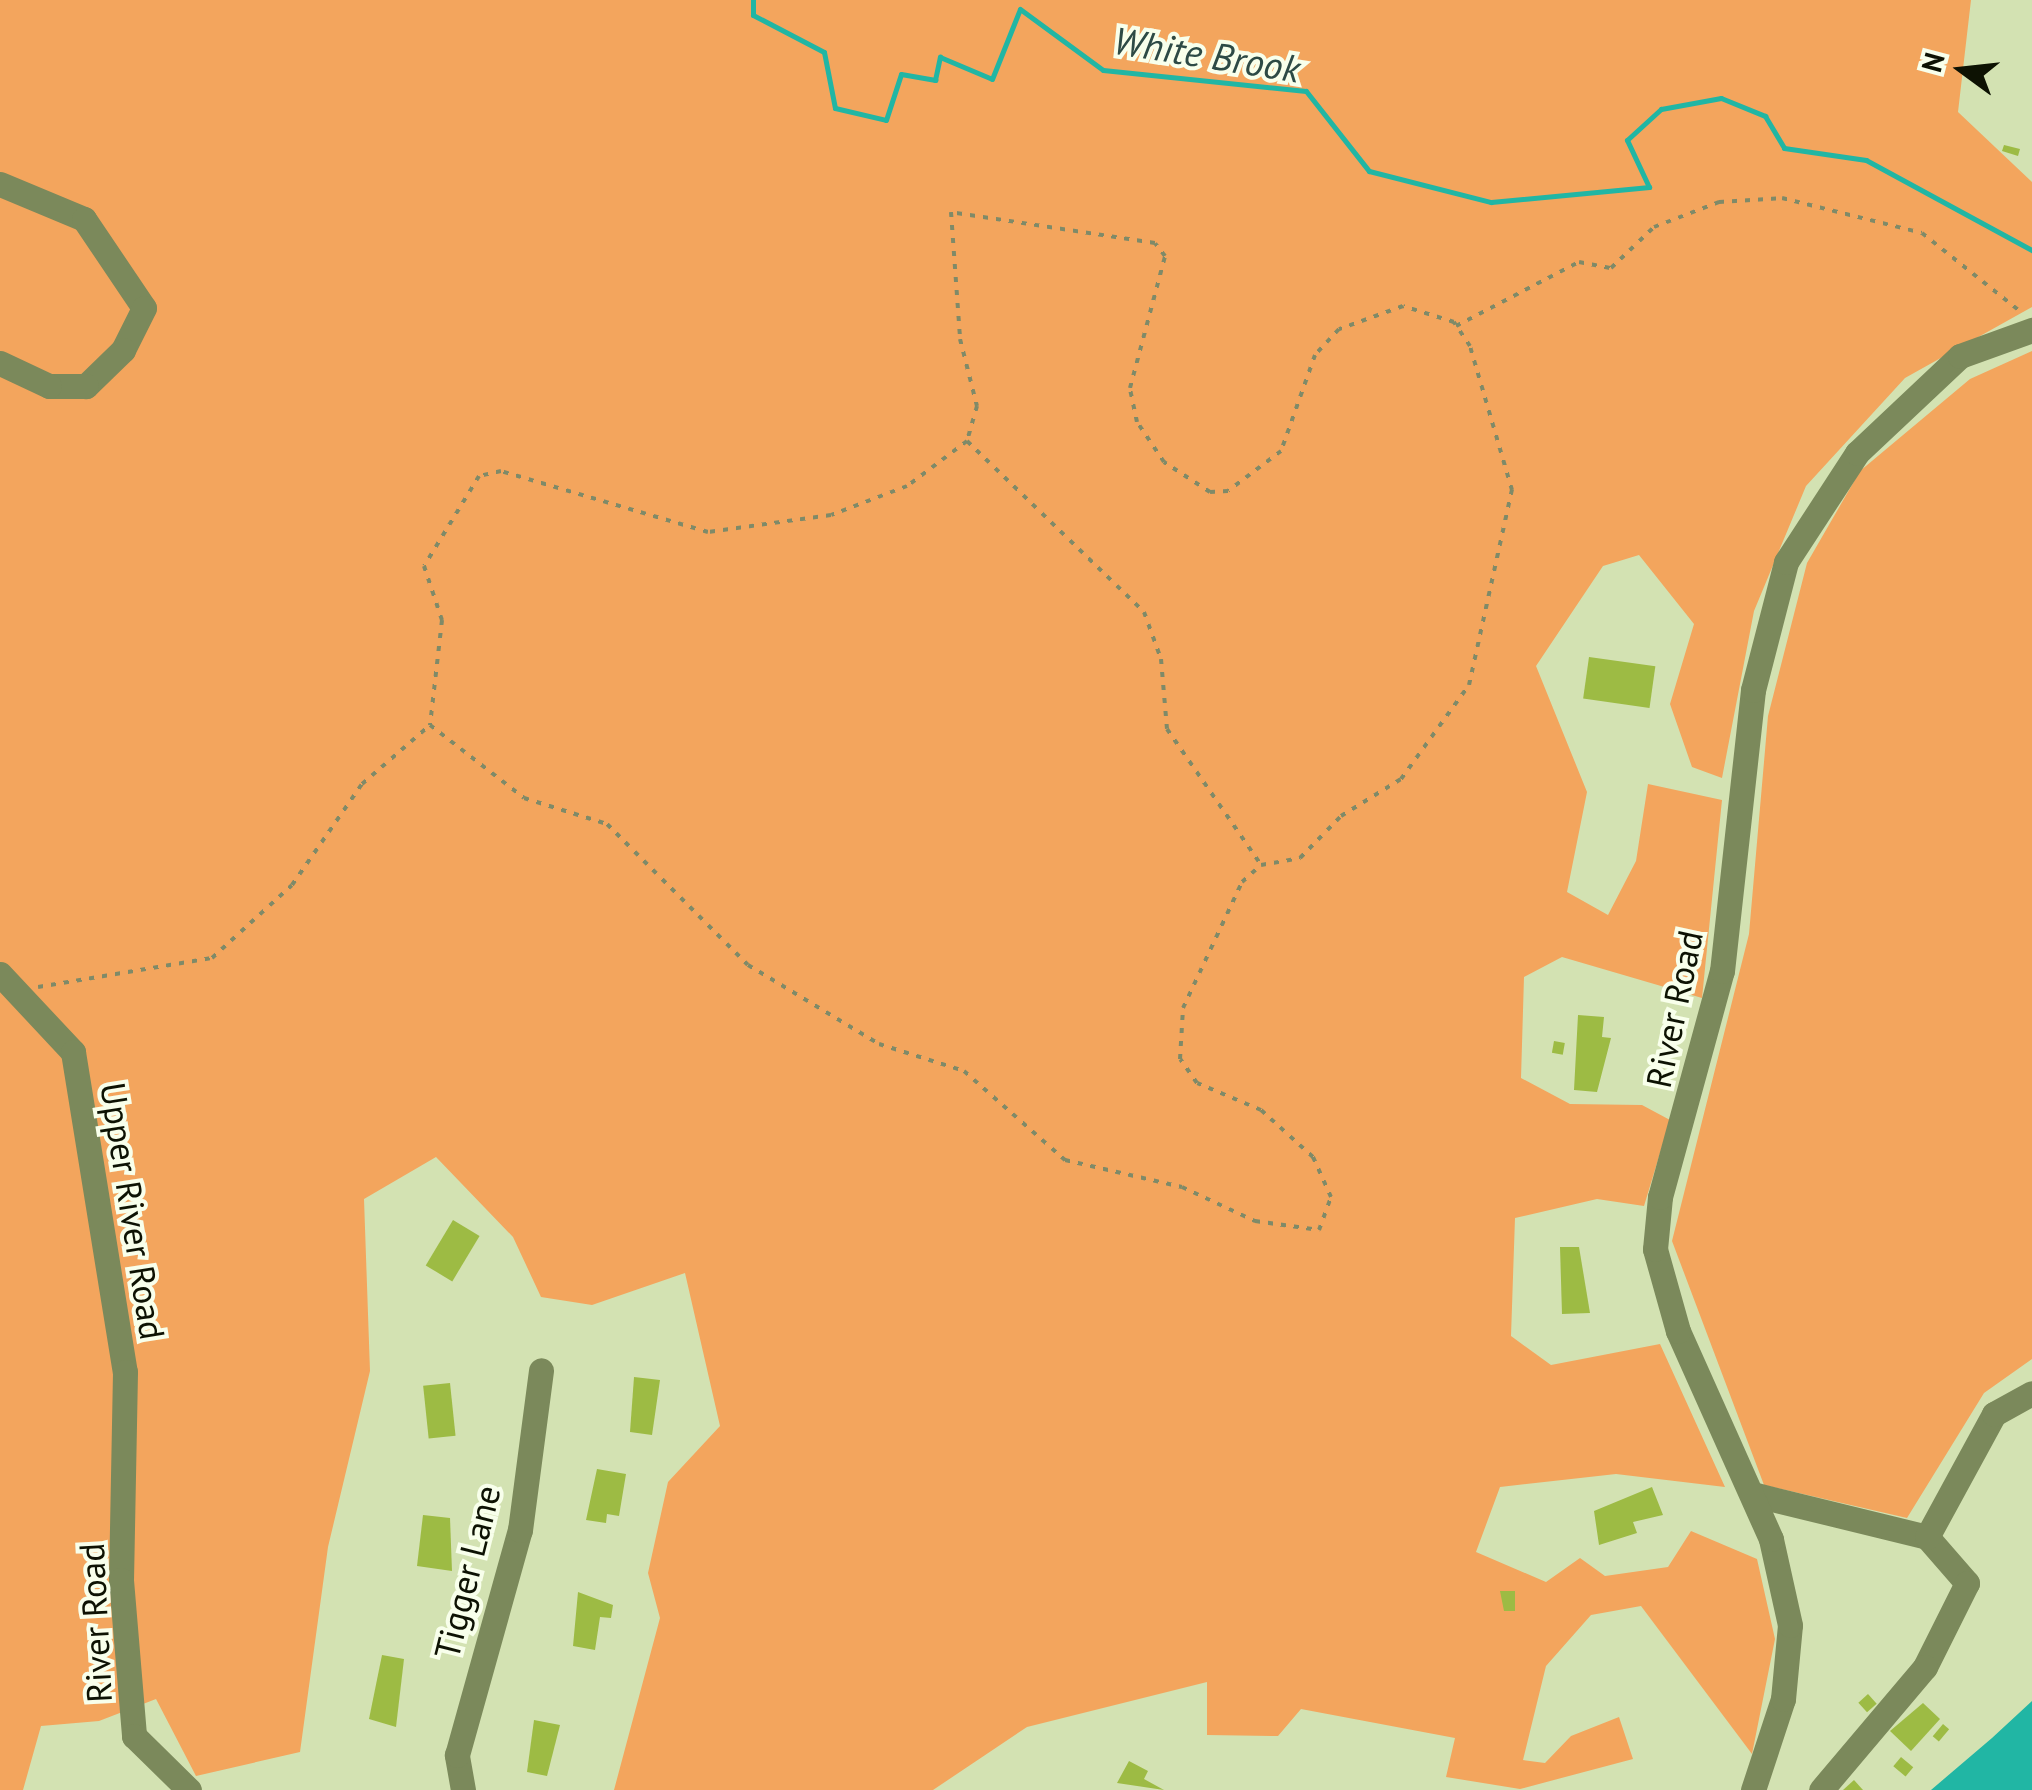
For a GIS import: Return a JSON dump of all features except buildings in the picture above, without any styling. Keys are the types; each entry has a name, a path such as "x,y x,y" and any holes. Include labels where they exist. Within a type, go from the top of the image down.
{"street":[{"path":"0,184 78,214 138,285 144,308 123,350 86,386 49,386 0,363"},
{"name":"River Road","path":"1753,1790 1784,1699 1790,1625 1752,1494 1678,1331 1655,1249 1660,1197 1722,971 1768,613 1820,502 1900,406 1960,356 2032,330"},
{"name":"Upper River Road","path":"0,974 25,993 74,1052 125,1372 127,1488"},
{"name":"Tigger Lane","path":"463,1790 457,1755 520,1530 542,1370"},
{"path":"1926,1537 1994,1414 2032,1393"},
{"name":"River Road","path":"127,1488 121,1580 134,1736 189,1790"},
{"path":"1752,1494 1926,1537 1958,1564 1967,1583 1961,1606 1926,1667 1821,1790"}],"path":[{"path":"25,993 212,958 292,884 362,784 430,725 442,620 424,566 479,476 501,471 708,532 831,515 907,486 967,441 977,406 960,339 951,212 1155,242 1165,256 1133,370 1137,422 1164,462 1210,492 1228,491 1281,452 1315,355 1338,329 1403,306 1456,326 1579,262 1612,268 1654,227 1719,202 1782,198 1922,233 2032,322"},
{"path":"430,725 524,798 606,824 748,965 878,1044 964,1071 1065,1160 1182,1187 1300,1232 1331,1216 1313,1157 1261,1110 1197,1082 1178,1042 1191,990 1242,882 1261,865 1300,858 1341,816 1401,779 1469,685 1512,490 1456,326"},
{"path":"967,441 1144,612 1161,659 1167,729 1261,865"}],"shaded area":[{"path":"0,0 1971,0 1958,112 2032,182 2032,307 1905,378 1806,486 1754,611 1722,778 1692,767 1670,704 1694,624 1639,555 1603,566 1536,666 1587,792 1567,892 1608,915 1636,861 1648,784 1722,800 1702,998 1562,957 1524,977 1521,1078 1570,1104 1642,1105 1670,1120 1644,1206 1597,1199 1515,1218 1511,1336 1551,1365 1660,1344 1725,1487 1616,1474 1500,1487 1476,1552 1546,1582 1580,1558 1605,1576 1668,1567 1691,1531 1757,1559 1775,1639 1752,1754 1641,1606 1591,1615 1546,1666 1523,1760 1545,1763 1571,1736 1619,1717 1633,1759 1520,1789 1446,1777 1455,1738 1301,1709 1278,1736 1207,1735 1207,1682 1027,1727 933,1790 614,1790 660,1618 648,1573 668,1482 720,1426 685,1273 592,1305 541,1297 513,1237 436,1157 364,1199 370,1371 328,1547 300,1752 196,1776 156,1699 99,1721 41,1726 23,1790 0,1790"},
{"path":"2032,351 2032,1359 1984,1393 1907,1518 1764,1485 1672,1241 1749,934 1768,716 1807,563 1860,471 1970,379"}],"water":[{"path":"2032,1701 2032,1790 1931,1790 1992,1738"}],"waterway":[{"name":"White Brook","path":"753,0 753,15 824,52 835,108 886,120 901,74 935,80 940,57 992,79 1020,9 1103,70 1306,91 1369,171 1491,202 1649,187 1627,140 1661,109 1721,98 1765,116 1784,148 1866,160 2032,250"}]}
